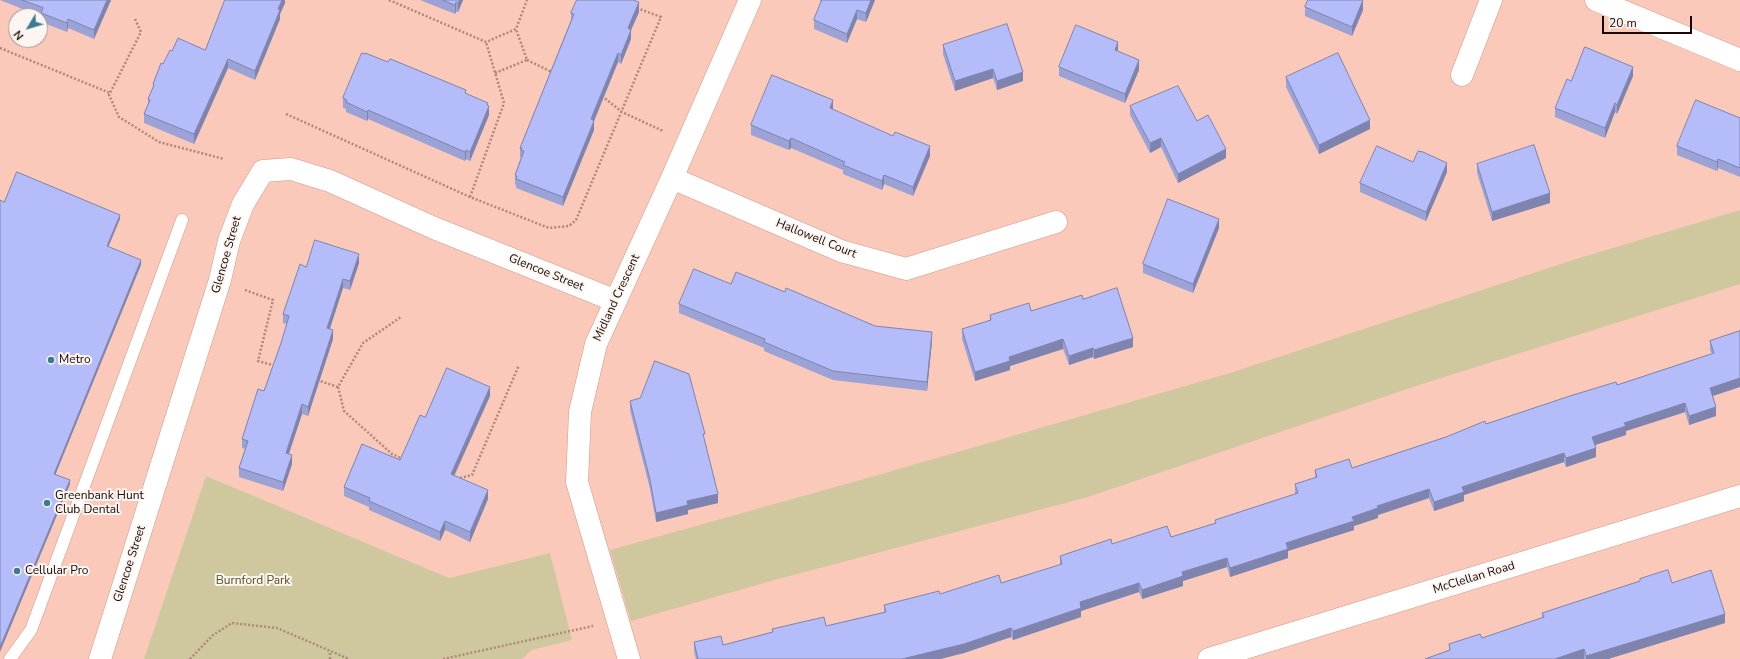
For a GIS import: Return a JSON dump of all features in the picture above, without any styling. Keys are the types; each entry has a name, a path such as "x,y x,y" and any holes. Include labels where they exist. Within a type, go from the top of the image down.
{"street":[{"name":"Midland Crescent","path":"629,659 617,621 607,578 578,482 580,412 596,344 672,178 750,0"},
{"path":"1462,74 1491,0"},
{"path":"1596,0 1740,60"},
{"name":"Glencoe Street","path":"100,659 220,280 229,241 243,204 263,171 291,169 330,181 434,228 616,301"},
{"name":"Hallowell Court","path":"672,178 841,251 906,269 1056,222"},
{"name":"McClellan Road","path":"1209,659 1740,496"}],"lane":[{"path":"10,659 31,630 182,220"}],"path":[{"path":"389,0 486,42 516,29"},
{"path":"527,0 516,29 528,60 555,73"},
{"path":"286,114 470,197 549,228 569,226 576,220 661,17 633,6"},
{"path":"134,19 141,32 109,95 119,117 159,142 224,159"},
{"path":"470,197 504,103 486,42"},
{"path":"0,48 110,93"},
{"path":"495,73 528,60"},
{"path":"595,93 602,96 622,112 688,142"},
{"path":"220,280 273,300 258,361 279,367"},
{"path":"401,317 363,343 338,387 344,411 392,454 406,460"},
{"path":"456,480 472,475 519,365"},
{"path":"315,379 338,387"},
{"path":"443,659 617,621"},
{"path":"190,659 213,635 232,623 277,628 349,659"},
{"path":"330,652 330,659"}],"green space":[{"path":"1740,210 1740,284 1419,385 1088,497 771,581 631,621 610,550 878,475 1230,373 1576,259"},
{"name":"Burnford Park","path":"206,476 449,578 550,553 572,640 532,650 522,659 144,659"}],"building":[{"path":"22,0 107,0 94,30 68,19 67,23 48,16 48,8 43,8"},
{"path":"225,0 282,0 278,9 280,10 255,71 228,59 194,134 144,114 150,100 148,99 161,63 163,64 170,50 172,51 178,38 205,50"},
{"path":"443,0 460,0 458,3 456,2 455,5"},
{"path":"577,0 633,0 639,2 628,28 631,30 621,55 618,53 591,119 594,121 563,197 516,179 517,176 515,175 524,151 520,148 574,14 571,13"},
{"path":"822,0 871,0 866,13 857,10 847,34 814,20"},
{"path":"1308,0 1363,0 1352,27 1305,7"},
{"path":"1007,24 1023,72 997,81 993,69 955,81 943,45"},
{"path":"1076,25 1118,42 1115,50 1139,60 1125,94 1059,67"},
{"path":"1585,47 1633,67 1617,105 1615,103 1605,128 1555,108 1567,79 1571,81"},
{"path":"362,53 388,62 390,59 393,60 466,90 465,93 488,103 487,105 489,106 470,152 466,150 465,152 346,102 347,100 343,98"},
{"path":"1338,53 1370,120 1319,145 1286,77"},
{"path":"772,75 833,100 830,108 893,136 895,132 930,146 913,187 884,175 882,181 843,165 845,162 791,138 789,141 751,125"},
{"path":"1178,86 1197,121 1208,115 1226,149 1178,174 1161,138 1150,143 1130,106"},
{"path":"1696,100 1740,118 1740,168 1718,159 1717,162 1677,146"},
{"path":"1534,145 1550,193 1492,212 1477,164"},
{"path":"1377,146 1413,162 1418,151 1447,163 1426,212 1360,183"},
{"name":"Metro","path":"17,172 120,215 107,246 141,260 54,474 70,480 0,647 0,200 4,202"},
{"path":"1168,199 1219,219 1193,284 1143,264"},
{"path":"315,240 359,254 350,281 343,279 327,328 333,330 308,407 302,404 286,453 292,455 283,482 239,468 248,441 242,439 258,389 264,391 281,343 289,316 283,314 300,264 306,267"},
{"path":"694,269 731,284 736,272 785,292 786,288 875,326 932,332 927,382 833,371 764,342 765,339 679,304"},
{"path":"1117,288 1133,338 1094,350 1093,348 1069,356 1063,339 1009,357 1010,361 975,372 962,329 991,320 990,315 1029,303 1031,311 1082,295 1083,299"},
{"path":"1740,331 1740,378 1710,388 1716,407 1689,416 1685,403 1624,423 1626,426 1592,437 1596,448 1566,458 1564,453 1462,487 1464,492 1434,502 1429,489 1377,506 1378,508 1352,517 1354,521 1286,543 1288,549 1230,568 1227,558 1182,572 1183,576 1142,590 1139,583 1080,602 1081,608 1013,631 1011,628 964,644 902,659 698,659 694,642 721,636 723,645 773,632 772,629 824,617 826,626 886,612 884,605 939,591 940,594 999,575 1001,583 1062,564 1060,556 1111,539 1112,544 1167,526 1171,537 1216,523 1215,520 1298,493 1295,484 1317,477 1315,470 1349,459 1352,468 1446,437 1485,421 1486,424 1616,382 1617,385 1714,353 1710,341"},
{"path":"655,361 689,374 705,434 703,434 718,494 687,501 688,505 656,513 650,480 630,401 640,398"},
{"path":"447,368 490,387 451,474 488,490 470,532 445,521 440,532 369,501 370,498 344,487 362,444 400,460 420,415 425,417"},
{"path":"1668,570 1672,583 1711,570 1725,614 1586,656 1584,649 1555,659 1425,659 1450,650 1449,644 1480,634 1482,638 1544,617 1542,613 1640,581 1640,579"}],"place":[{"name":"Metro","path":"51,360"},
{"name":"Greenbank Hunt Club Dental","path":"47,503"},
{"name":"Cellular Pro","path":"17,571"}]}
